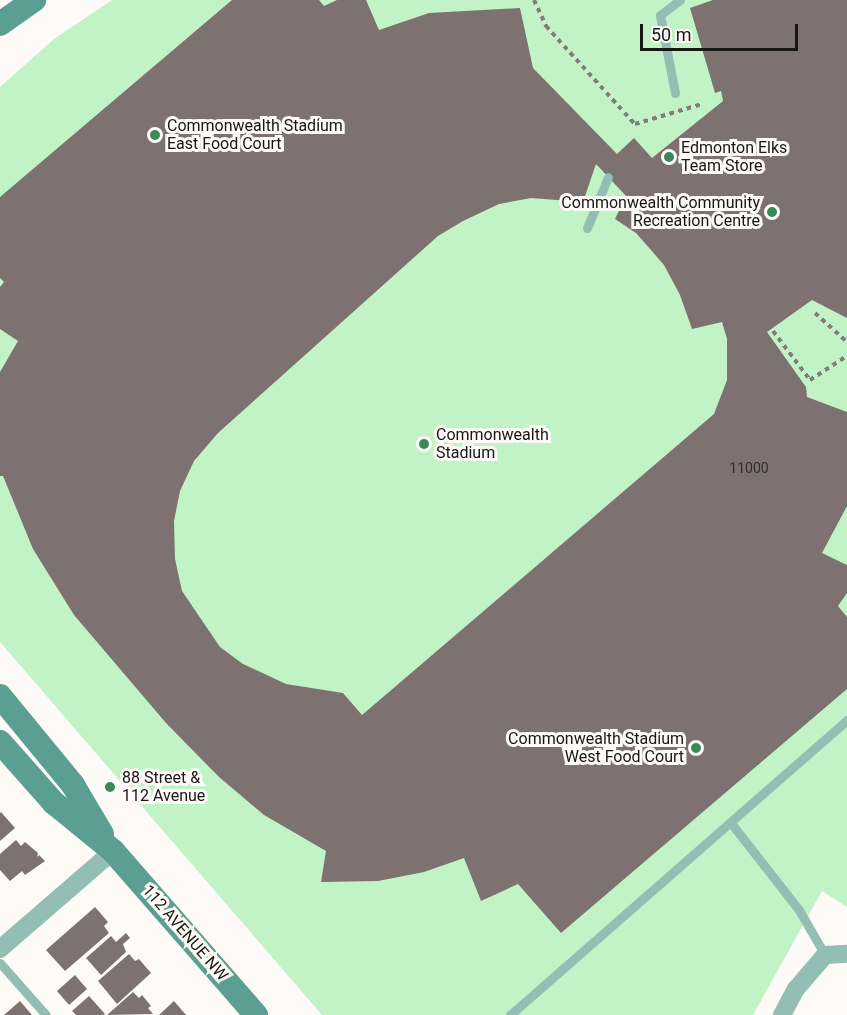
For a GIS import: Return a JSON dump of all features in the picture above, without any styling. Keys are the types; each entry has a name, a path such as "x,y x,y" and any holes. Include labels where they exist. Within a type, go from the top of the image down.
{"main road":[{"path":"0,24 34,0"},
{"name":"112 AVENUE NW","path":"0,696 73,785 113,851"},
{"name":"112 AVENUE NW","path":"0,742 54,803 113,851 256,1015"}],"street":[{"path":"0,949 113,851"},
{"path":"782,1015 796,989 825,955 847,954"}],"lane":[{"path":"675,93 660,15 680,0"},
{"path":"587,228 608,177"},
{"path":"510,1015 847,720"},
{"path":"730,824 800,910 825,955"},
{"path":"0,963 46,1015"}],"path":[{"path":"534,0 546,26 634,124 702,104"},
{"path":"815,314 847,342"},
{"path":"773,331 810,380 847,356"}],"green space":[{"name":"Commonwealth Stadium","path":"112,0 847,0 847,907 822,891 753,1015 322,1015 0,642 0,87 54,39"}],"building":[{"name":"Commonwealth Stadium","path":"232,0 319,0 324,6 337,0 366,0 379,30 429,13 520,8 533,68 617,154 634,138 652,158 723,101 721,91 715,93 690,8 713,0 847,0 847,318 812,300 767,332 806,387 807,397 847,412 847,506 822,553 847,565 847,593 838,606 847,617 847,689 561,933 518,884 481,901 464,858 424,872 378,881 321,882 326,851 264,815 219,777 166,723 74,615 33,549 3,476 0,476 0,372 18,341 0,329 0,287 4,282 0,278 0,197","holes":["596,164 626,196 615,219 636,233 664,265 680,295 692,329 722,322 727,339 727,380 714,414 362,715 343,693 286,684 243,664 220,647 182,591 175,559 174,521 180,491 194,461 218,433 438,236 463,221 499,204 531,198 583,202"]},
{"path":"0,813 15,828 0,841"},
{"path":"16,840 21,846 25,842 38,853 37,857 39,855 45,861 25,875 22,871 10,881 0,870 0,854"},
{"path":"95,907 108,922 104,926 109,933 65,971 46,950"},
{"path":"126,933 130,938 123,944 126,952 101,975 86,958 111,936 116,942"},
{"path":"129,954 135,961 139,959 151,973 117,1004 98,981"},
{"path":"75,975 87,989 69,1005 57,991"},
{"path":"133,992 139,998 142,995 151,1006 148,1008 153,1014 107,1015"},
{"path":"89,996 105,1014 76,1015 72,1011"},
{"path":"20,1001 32,1015 4,1015"},
{"path":"174,1001 186,1015 159,1015"}],"place":[{"name":"Commonwealth Stadium East Food Court","path":"155,135"},
{"name":"Edmonton Elks Team Store","path":"669,157"},
{"name":"Commonwealth Community Recreation Centre","path":"772,212"},
{"name":"Commonwealth Stadium","path":"424,444"},
{"name":"Commonwealth Stadium West Food Court","path":"696,748"},
{"name":"88 Street & 112 Avenue","path":"110,787"}]}
